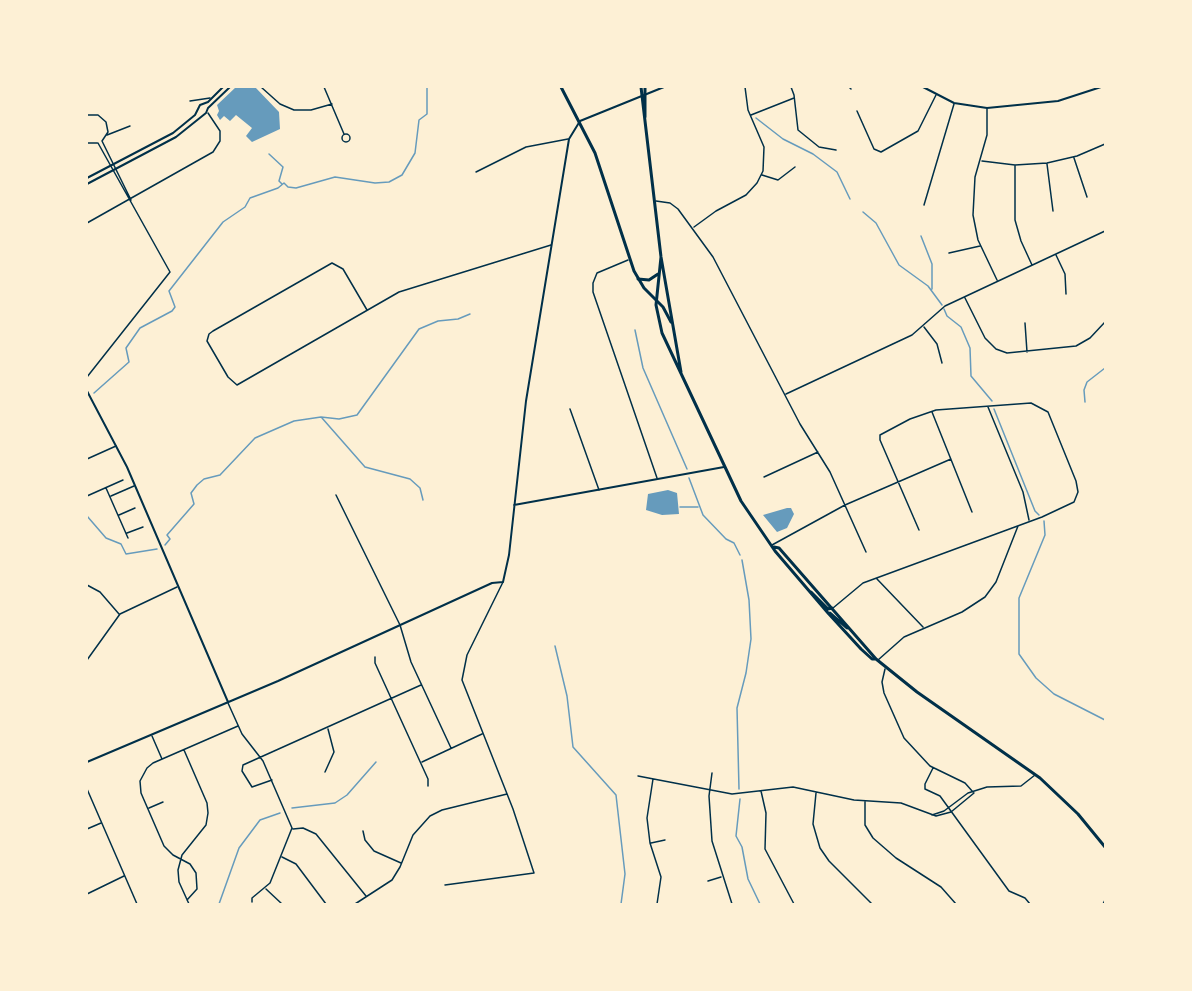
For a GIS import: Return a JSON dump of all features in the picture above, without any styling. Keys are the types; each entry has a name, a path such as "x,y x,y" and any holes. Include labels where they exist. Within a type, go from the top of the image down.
{"main road":[{"path":"561,87 580,121 599,164 629,260 638,279 663,307 671,322"},
{"path":"643,87 661,257 657,300 662,333 677,369 681,372"},
{"path":"661,257 664,261 671,322 681,372 744,507 828,613 861,649 876,660"},
{"path":"638,279 649,280 659,272"},
{"path":"773,546 779,548 876,660 1036,775 1078,814 1105,847"},
{"path":"810,592 828,609 832,608"},
{"path":"828,613 849,629"}],"street":[{"path":"87,178 173,133 198,111 199,106 205,104 223,87"},
{"path":"87,223 131,200 215,149 220,141 220,131 207,112 208,108 230,87"},
{"path":"261,87 280,104 294,110 311,110 332,104"},
{"path":"324,87 344,134"},
{"path":"445,885 534,873 507,794 465,692 462,672 503,582 509,555 521,436 569,139 580,121 664,87"},
{"path":"693,227 716,211 746,195 762,174 764,147 750,115 745,87"},
{"path":"791,87 795,98 798,130 819,147 836,150"},
{"path":"923,87 954,103 987,108 1058,101 1101,87"},
{"path":"190,102 206,100 216,95"},
{"path":"857,111 874,149 881,152 916,134 936,95"},
{"path":"750,115 795,98"},
{"path":"924,205 954,103"},
{"path":"205,104 208,108"},
{"path":"987,108 987,135 972,200 980,246 998,282"},
{"path":"198,111 202,114"},
{"path":"87,184 176,137 207,112"},
{"path":"87,115 95,114 104,119 107,125 106,135 102,141 88,143 87,148"},
{"path":"106,135 112,135 130,126"},
{"path":"476,172 526,147 569,139"},
{"path":"87,377 170,273 102,141"},
{"path":"98,143 109,166 131,200"},
{"path":"981,160 1015,165 1047,163 1074,157 1105,145"},
{"path":"1074,157 1087,197"},
{"path":"1047,163 1053,211"},
{"path":"1015,165 1016,226 1032,266"},
{"path":"762,174 778,180 795,167"},
{"path":"655,201 672,204 693,227 717,265 818,452 866,552"},
{"path":"785,394 923,327 944,306 1105,231"},
{"path":"367,310 343,269 337,263 327,265 213,331 209,334 207,341 228,377 237,385 399,292 551,245"},
{"path":"949,253 980,246"},
{"path":"1056,255 1065,274 1066,294"},
{"path":"629,260 597,273 593,283 593,292 657,479"},
{"path":"965,297 983,335 993,347 1007,353 1027,353 1076,346 1090,338 1105,322"},
{"path":"1025,323 1027,353"},
{"path":"923,327 937,344 942,363"},
{"path":"87,391 117,446 238,726 260,756 292,828 282,857 266,888 252,898 252,902"},
{"path":"832,608 856,587 1018,526 1074,502 1078,492 1076,481 1045,410 1031,403 932,411 880,435 919,530"},
{"path":"988,407 1023,492 1029,521"},
{"path":"570,409 599,490"},
{"path":"932,411 972,512"},
{"path":"87,459 117,446"},
{"path":"764,477 818,452"},
{"path":"773,546 845,505 951,459"},
{"path":"514,505 724,467"},
{"path":"87,496 123,480"},
{"path":"110,497 135,486"},
{"path":"106,488 128,538"},
{"path":"336,495 400,625 411,662 451,748"},
{"path":"118,515 135,508"},
{"path":"876,660 899,641 923,627 962,612 988,594 999,574 1018,526"},
{"path":"127,534 142,527"},
{"path":"877,579 923,627"},
{"path":"87,762 152,736 492,583 503,582"},
{"path":"87,585 102,593 120,614"},
{"path":"87,660 120,614 178,586"},
{"path":"375,657 375,663 428,779 428,786"},
{"path":"886,668 883,687 898,728 913,751 933,768 965,783 974,793"},
{"path":"272,780 255,788 248,784 242,771 243,765 421,685"},
{"path":"187,900 194,895 198,877 190,864 164,846 141,793 140,781 147,768 163,759 238,726"},
{"path":"325,772 334,752 328,728"},
{"path":"421,762 482,734"},
{"path":"152,736 163,759"},
{"path":"184,750 207,803 208,813 204,829 181,859 178,875 189,904"},
{"path":"933,768 924,787 940,796 1009,891 1025,898 1030,904"},
{"path":"712,773 709,790 712,841 732,904"},
{"path":"638,776 736,794 789,787 865,802 901,803 932,815 942,815 951,812 974,793 987,788 1021,786 1036,775"},
{"path":"653,778 647,812 650,843 661,877 657,904"},
{"path":"87,789 137,904"},
{"path":"761,790 766,813 765,849 794,904"},
{"path":"817,792 813,824 820,848 829,861 872,904"},
{"path":"932,815 948,808 968,793 974,793"},
{"path":"355,904 392,880 402,863 413,835 430,816 442,810 507,794"},
{"path":"148,809 163,802"},
{"path":"865,802 865,825 873,838 941,887 956,904"},
{"path":"87,829 102,822"},
{"path":"292,828 303,828 316,834 366,896"},
{"path":"363,831 364,837 374,851 402,863"},
{"path":"650,843 665,840"},
{"path":"282,857 296,864 326,904"},
{"path":"87,894 125,876"},
{"path":"708,881 722,877"},
{"path":"266,888 282,904"},
{"path":"1104,904 1105,900"}],"water":[{"path":"236,87 255,87 279,112 280,129 252,142 246,136 252,128 236,115 230,121 224,116 220,120 217,115 219,111 217,105"},
{"path":"668,490 677,493 679,514 662,515 646,510 648,494"},
{"path":"791,508 794,514 787,528 777,532 763,515"}],"waterway":[{"path":"94,393 129,362 126,348 140,328 172,311 175,307 169,291 223,222 245,207 250,198 278,188 284,183 288,187 296,188 335,177 375,183 389,182 402,175 415,153 419,120 427,114 427,87"},
{"path":"756,118 783,139 813,154 837,172 850,199"},
{"path":"269,154 283,167 279,181 282,184"},
{"path":"863,212 876,223 899,265 928,286 942,305"},
{"path":"921,236 932,264 932,289"},
{"path":"944,309 947,316 961,327 970,348 971,376 992,401"},
{"path":"165,545 170,539 167,535 194,504 191,493 197,485 204,479 220,475 255,438 294,421 321,417 339,419 357,415 419,329 438,321 458,319 470,314"},
{"path":"635,330 643,368 687,469"},
{"path":"1085,402 1084,390 1087,382 1105,368"},
{"path":"994,409 1035,511 1039,515"},
{"path":"322,418 365,467 410,479 420,488 423,500"},
{"path":"689,478 703,515 726,539 734,543 740,555"},
{"path":"680,507 698,507"},
{"path":"87,516 106,538 121,544 126,554 157,549"},
{"path":"1044,521 1045,535 1019,598 1019,654 1036,678 1054,694 1105,720"},
{"path":"739,789 737,708 746,673 751,639 749,600 742,560"},
{"path":"555,646 567,696 573,747 616,795 625,874 621,904"},
{"path":"292,808 335,803 347,795 376,762"},
{"path":"740,799 736,836 742,847 748,879 760,904"},
{"path":"219,904 239,848 260,820 280,813"}]}
